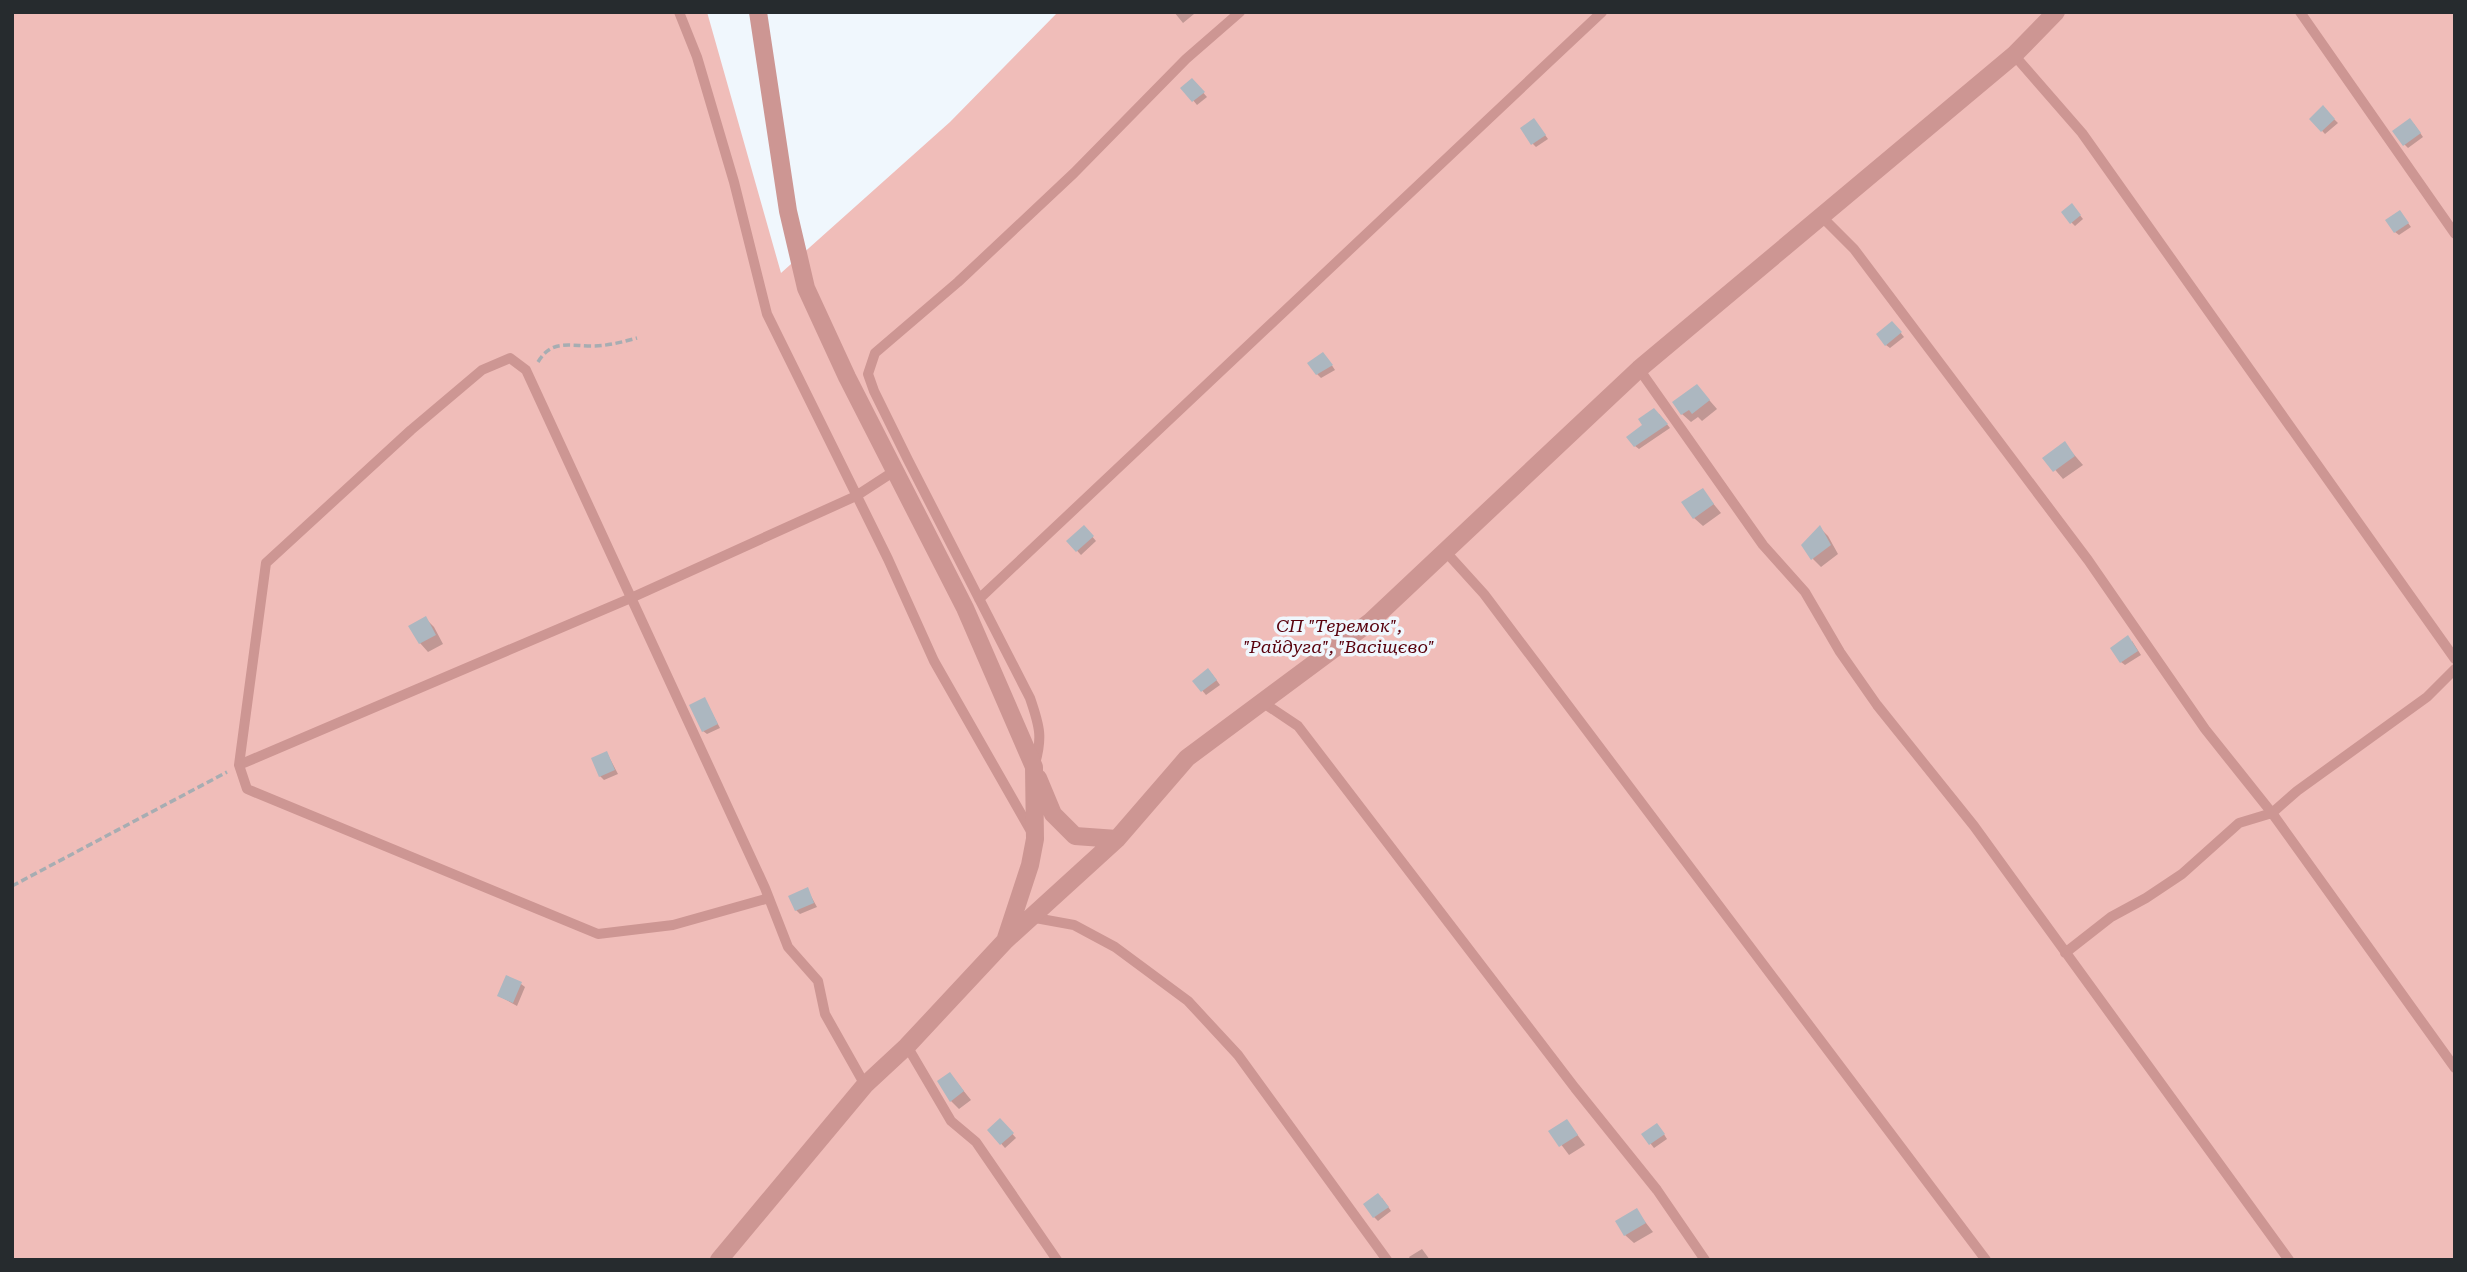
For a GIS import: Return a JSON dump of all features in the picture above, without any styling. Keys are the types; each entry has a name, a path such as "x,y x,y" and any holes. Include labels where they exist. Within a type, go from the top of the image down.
{"street":[{"path":"758,12 788,211 806,288 847,377 965,608 1054,814 1075,836 1118,839"},
{"path":"720,1259 865,1085 907,1046 1005,941 1118,839 1187,758 1370,622 1639,369 2014,55 2056,12"},
{"path":"1005,941 1030,865 1035,839 1034,767"}],"lane":[{"path":"680,12 697,57 723,145 768,314 888,559 934,661 1035,839"},
{"path":"1034,767 1040,746 1040,728 1030,698 874,391 868,374 875,353 968,273 1074,173 1186,59 1240,12"},
{"path":"979,599 1602,12"},
{"path":"2300,12 2455,234"},
{"path":"2014,55 2082,133 2455,659"},
{"path":"1821,216 1862,260 2088,560 2205,729 2272,813 2455,1068"},
{"path":"769,898 673,925 598,934 247,789 239,765 266,563 411,430 482,370 510,358 526,370 769,898 788,947 818,981 825,1014 865,1085"},
{"path":"1639,369 1763,545 1805,592 1840,652 1877,705 1974,826 2289,1260"},
{"path":"239,765 631,598 856,496 895,470"},
{"path":"1445,551 1484,594 1986,1260"},
{"path":"2064,953 2111,917 2182,874 2239,823 2272,813 2297,791 2427,697 2455,669"},
{"path":"1262,702 1298,726 1657,1190 1705,1260"},
{"path":"1030,917 1074,925 1115,947 1188,1000 1238,1055 1387,1260"},
{"path":"907,1046 951,1121 976,1142 1057,1260"}],"path":[{"path":"532,384 535,367 545,351 567,343 612,345 636,338"},
{"path":"12,886 239,765"}],"green space":[{"name":"СП \"Теремок\", \"Райдуга\", \"Васіщєво\"","path":"12,12 707,12 781,273 950,122 1058,12 2455,12 2455,1260 12,1260"}],"building":[{"path":"1192,78 1205,92 1192,102 1180,88"},
{"path":"2323,105 2335,119 2321,132 2309,119"},
{"path":"1534,118 1546,135 1531,145 1520,128"},
{"path":"2410,118 2421,133 2403,146 2392,131"},
{"path":"2072,203 2081,215 2070,224 2061,212"},
{"path":"2400,210 2409,223 2394,233 2385,220"},
{"path":"1892,321 1902,332 1885,346 1876,334"},
{"path":"1323,352 1333,365 1316,375 1307,363"},
{"path":"1697,384 1710,400 1692,414 1689,410 1681,415 1672,402"},
{"path":"1654,408 1668,424 1634,447 1626,437 1642,425 1638,419"},
{"path":"2065,441 2075,456 2053,472 2042,458"},
{"path":"1703,488 1714,504 1693,519 1681,502"},
{"path":"1084,525 1094,536 1076,552 1066,541"},
{"path":"1820,525 1831,545 1811,560 1801,545"},
{"path":"426,616 436,635 419,644 408,626"},
{"path":"2128,635 2138,651 2120,663 2110,648"},
{"path":"1208,668 1217,680 1201,692 1192,681"},
{"path":"705,697 718,724 702,732 689,705"},
{"path":"607,751 615,770 599,777 591,758"},
{"path":"808,887 814,903 795,911 788,896"},
{"path":"506,975 522,982 513,1003 497,996"},
{"path":"950,1072 964,1091 950,1102 937,1081"},
{"path":"1000,1118 1014,1133 1000,1145 987,1130"},
{"path":"1567,1119 1578,1135 1559,1147 1548,1131"},
{"path":"1657,1123 1665,1134 1649,1145 1641,1134"},
{"path":"1378,1193 1389,1207 1373,1218 1363,1204"},
{"path":"1637,1208 1646,1223 1624,1236 1615,1221"}]}
